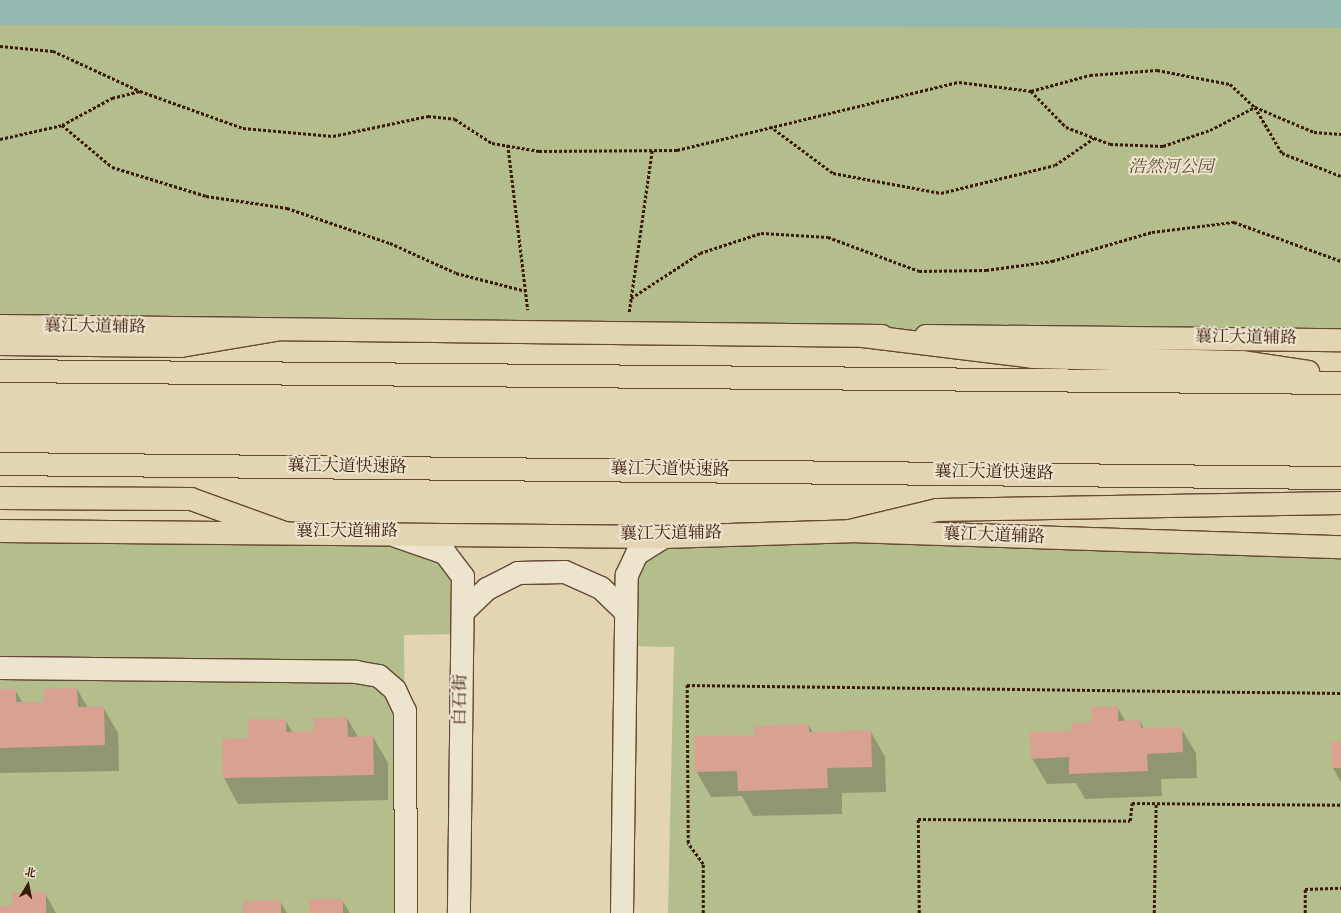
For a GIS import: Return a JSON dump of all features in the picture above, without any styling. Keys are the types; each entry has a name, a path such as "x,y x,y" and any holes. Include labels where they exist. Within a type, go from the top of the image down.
{"main road":[{"name":"襄江大道辅路","path":"0,326 626,334 1341,340"},
{"path":"0,344 181,346 276,330"},
{"path":"863,336 1033,357 1243,362 1341,378"},
{"path":"0,371 1341,383"},
{"name":"襄江大道快速路","path":"0,464 1341,478"},
{"path":"0,498 191,498 285,534"},
{"path":"850,531 937,510 1341,503"},
{"name":"襄江大道辅路","path":"0,531 285,534 388,532 664,537 850,531 1341,547"}],"street":[{"name":"白石街","path":"388,532 445,554 463,577 459,913"},
{"path":"622,913 627,575 637,554 664,537"},
{"path":"463,612 487,589 518,573 565,572 600,588 626,612"},
{"path":"0,668 356,672 380,676 395,690 405,711 406,913"}],"path":[{"path":"0,46 54,51 140,91 242,128 333,136 428,116 455,119 492,143 539,151 677,150 770,126 959,82 1031,91 1090,75 1157,70 1230,84 1255,107 1282,153 1341,176"},
{"path":"0,139 62,125 112,98 140,91"},
{"path":"1031,91 1066,127 1110,144 1163,146 1210,130 1255,107"},
{"path":"1255,107 1314,132 1341,134"},
{"path":"62,125 112,167 206,196 287,208 390,243 456,273 526,291"},
{"path":"770,126 832,173 941,192 1055,165 1094,138"},
{"path":"508,145 531,333"},
{"path":"626,334 652,150"},
{"path":"631,298 700,253 761,232 828,237 919,270 986,270 1052,261 1152,232 1234,222 1341,261"},
{"path":"703,913 703,864 688,843 687,685 1341,693"},
{"path":"919,913 918,819 1130,820 1132,803 1341,805"},
{"path":"1154,913 1156,803"},
{"path":"1305,913 1305,889 1341,888"}],"green space":[{"name":"浩然河公园","path":"0,0 1341,0 1341,340 0,326"},
{"path":"0,531 388,533 445,553 463,577 462,634 404,635 406,913 0,913"},
{"path":"664,537 1341,547 1341,913 668,913 674,647 626,646 627,575"}],"water":[{"path":"0,0 1341,0 1341,28 0,25"}],"building":[{"path":"77,688 78,707 104,706 105,745 0,748 0,689 16,689 16,702 44,702 44,689"},
{"path":"1118,706 1118,721 1140,720 1141,728 1182,727 1183,752 1147,754 1148,771 1069,774 1069,757 1031,759 1030,732 1072,731 1071,723 1092,723 1091,707"},
{"path":"347,717 348,737 373,736 374,775 223,778 222,739 248,738 248,719 286,719 286,732 314,731 313,718"},
{"path":"809,724 809,732 871,730 872,767 827,768 828,788 738,791 737,771 695,772 694,736 754,735 754,726"},
{"path":"1341,741 1341,768 1332,768 1331,742"},
{"path":"46,892 46,913 0,913 0,906 12,906 12,893"},
{"path":"309,899 343,899 343,913 309,913"},
{"path":"281,900 281,913 243,913 243,901"}]}
